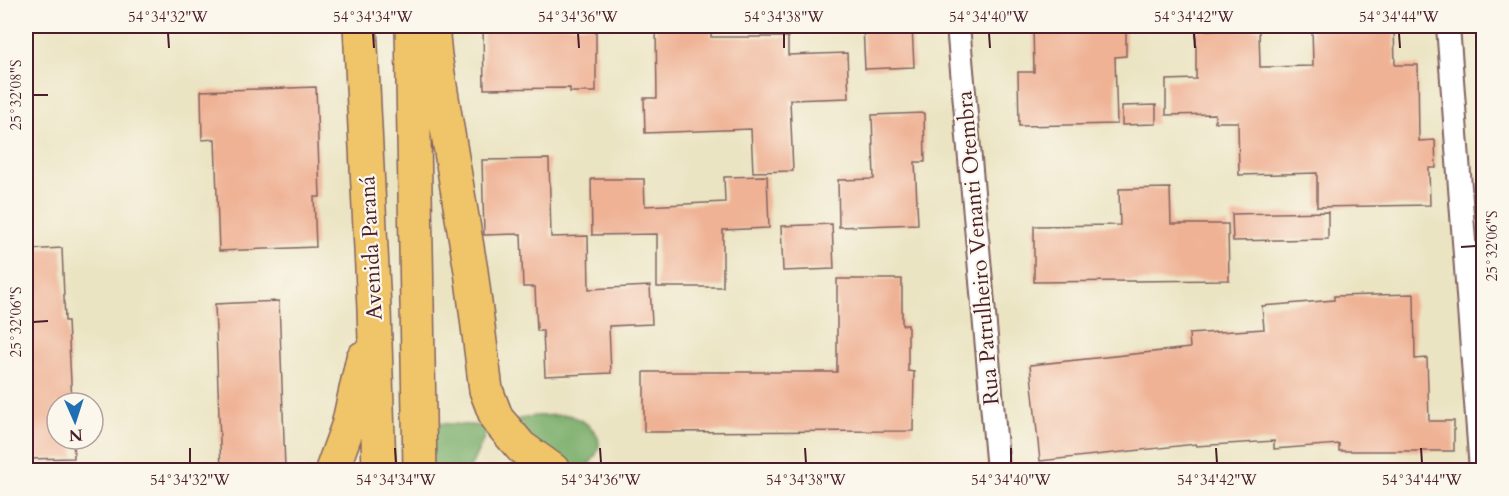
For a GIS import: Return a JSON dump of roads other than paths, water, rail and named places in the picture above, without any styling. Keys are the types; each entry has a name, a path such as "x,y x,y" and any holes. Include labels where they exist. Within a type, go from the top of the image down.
{"main road":[{"name":"Avenida Paraná","path":"360,26 374,309 379,471"},
{"name":"Avenida Paraná","path":"411,26 420,471"},
{"path":"432,26 471,271 486,390 497,419 521,447 552,471"},
{"path":"332,471 348,426 374,309"}],"street":[{"name":"Rua Patrulheiro Venanti Otembra","path":"958,26 998,471"},
{"path":"1448,26 1481,471"}]}
